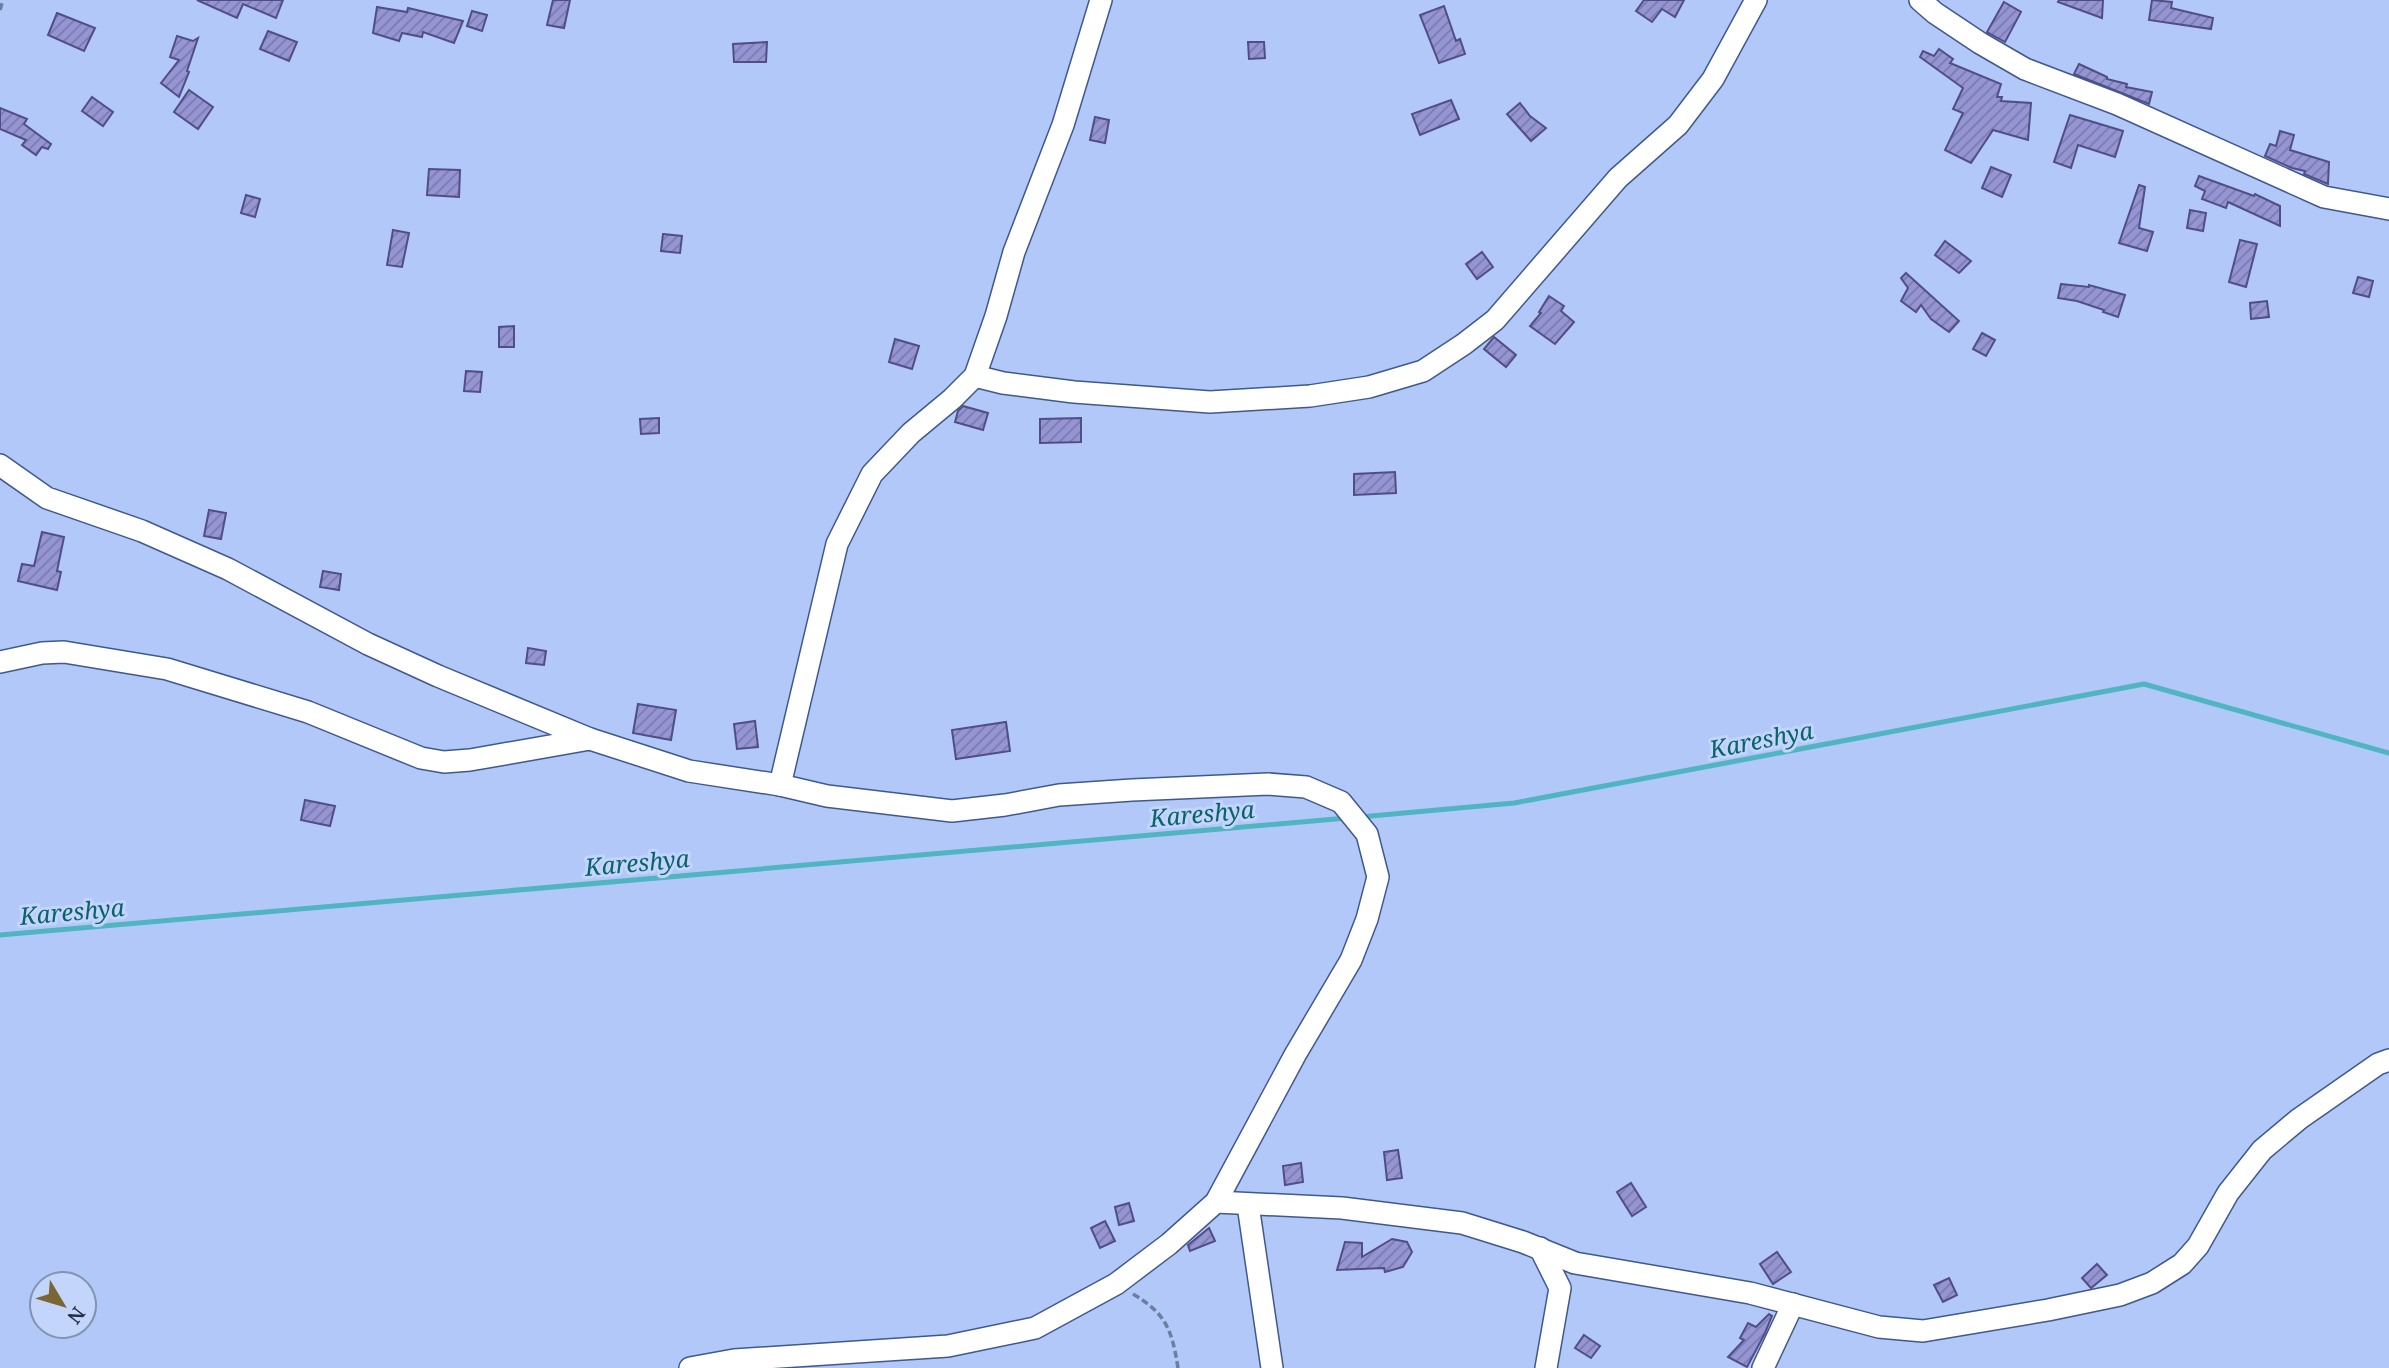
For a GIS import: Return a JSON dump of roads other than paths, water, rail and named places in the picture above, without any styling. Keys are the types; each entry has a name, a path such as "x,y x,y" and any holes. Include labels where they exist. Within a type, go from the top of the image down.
{"street":[{"path":"780,785 837,544 872,474 975,376 1018,240 1063,125 1101,0"},
{"path":"975,376 1003,383 1074,392 1210,402 1310,396 1368,387 1423,371 1495,320 1618,178 1678,125 1713,79 1756,0"},
{"path":"1920,0 1980,43 2025,69 2117,104 2324,197 2389,209"},
{"path":"0,466 47,498 142,531 228,569 368,644 438,676 590,739 689,771 780,785 827,796 952,811 1059,795 1268,784 1306,787 1340,802 1367,834 1378,877 1367,919 1351,960 1216,1202 1169,1244 1116,1284 1035,1328 960,1343 734,1360 690,1368"},
{"path":"0,662 42,653 64,652 167,669 307,712 421,758 444,762 590,739"},
{"path":"1216,1202 1342,1208 1462,1223 1541,1248 1576,1263 1750,1293 1879,1327 1923,1331 2072,1305 2120,1294 2152,1283 2182,1264 2198,1246 2228,1193 2262,1150 2298,1119 2378,1064 2389,1060"},
{"path":"1248,1205 1272,1368"},
{"path":"1541,1248 1560,1287 1546,1368"},
{"path":"1763,1368 1793,1304"}],"waterway":[{"name":"Kareshya","path":"1360,817 1514,803 2144,684 2389,753"},
{"name":"Kareshya","path":"0,935 1347,818"}]}
